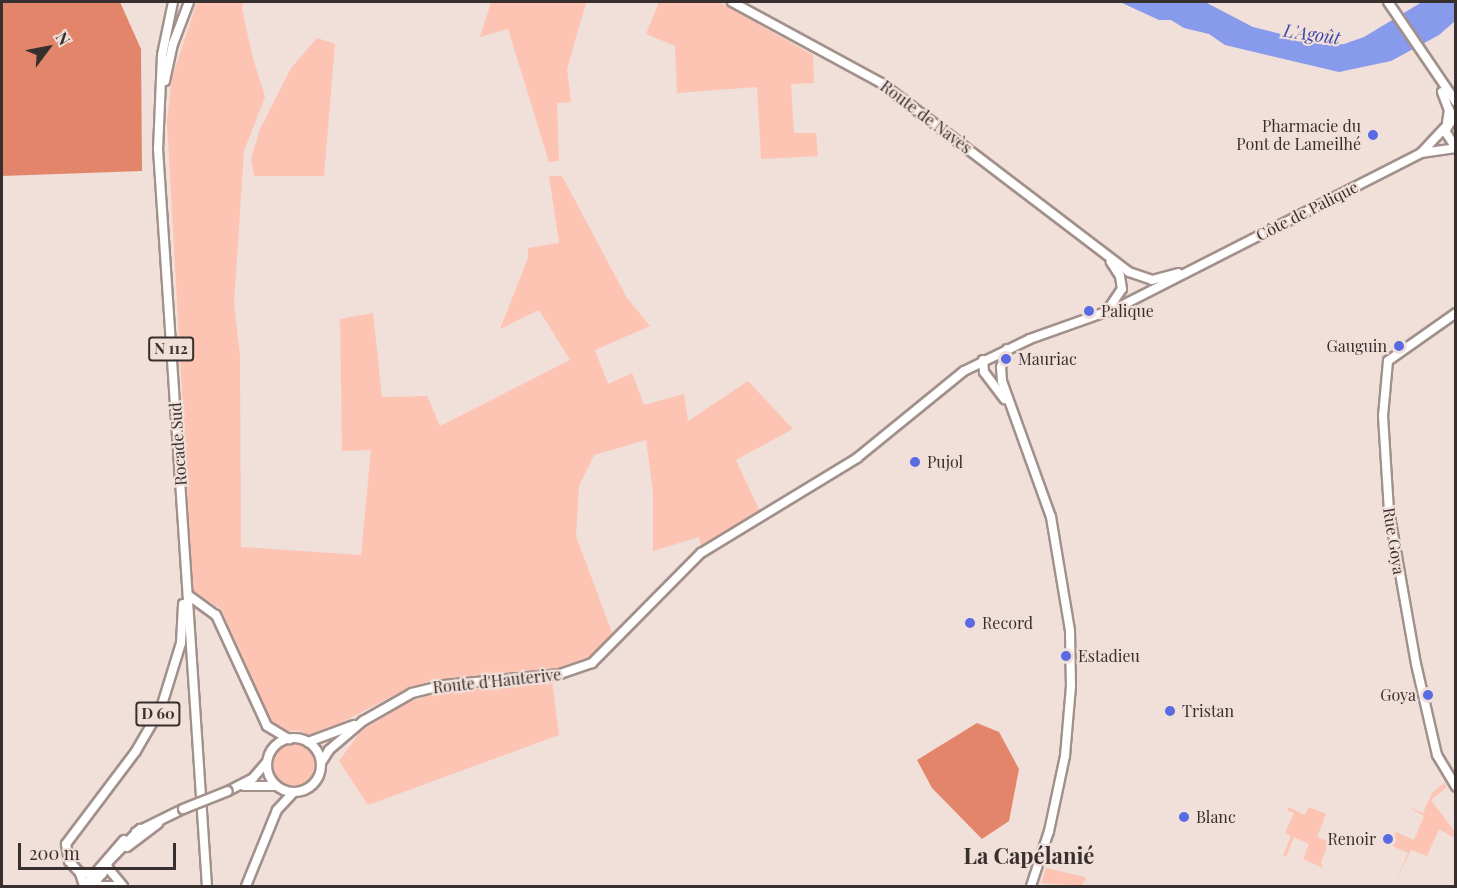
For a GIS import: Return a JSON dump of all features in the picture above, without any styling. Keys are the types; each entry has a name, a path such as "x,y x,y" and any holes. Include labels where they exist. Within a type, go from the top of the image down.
{"main road":[{"name":"Rocade Sud","path":"173,2 160,81 159,168 207,886"},
{"path":"159,168 165,80 189,2"},
{"name":"D 60","path":"84,886 80,873 65,853 68,839 136,751 161,708 175,672 183,618 182,510"},
{"path":"188,595 216,615 267,726 289,739"},
{"path":"246,886 277,810 293,793"},
{"name":"D 60","path":"105,871 112,856 140,829"},
{"path":"80,873 93,875 105,871 123,886"},
{"path":"99,886 117,886"}],"street":[{"name":"Route de Navès","path":"732,2 881,82 1104,254 1137,276"},
{"path":"1388,2 1434,75 1455,102"},
{"path":"1434,75 1447,100 1446,137 1455,148"},
{"name":"Côte de Palique","path":"1421,153 1455,113"},
{"name":"Côte de Palique","path":"1193,268 1421,153 1455,148"},
{"path":"1104,254 1122,287 1138,296 1144,284 1137,276"},
{"path":"1104,311 1117,302 1128,277 1137,276 1152,280 1193,268"},
{"name":"Route d'Hauterive","path":"293,793 313,785 321,763 329,750 363,721 404,696 429,688 580,669 603,655 701,553 856,458 964,371 1007,349 1138,296 1193,268"},
{"name":"Rue Goya","path":"1453,315 1387,364 1383,445 1395,546 1420,681 1437,755 1455,787"},
{"path":"1007,349 1001,367 1008,404 1034,463 1052,517 1065,579 1071,643 1071,700 1062,775 1031,886"},
{"path":"987,358 1001,367"},
{"path":"987,358 988,378 1008,404"},
{"path":"964,371 988,378"},
{"name":"Route d'Hauterive","path":"289,739 308,742 363,721"},
{"path":"289,739 272,749 267,762 276,786 293,793"},
{"path":"308,742 321,763"},
{"name":"D 60","path":"84,886 116,848 140,829 240,786 256,776 267,762"},
{"name":"D 60","path":"240,786 276,786"},
{"name":"D 60","path":"92,886 138,838 183,809"}],"shaded area":[{"path":"2,2 120,2 141,49 142,171 2,176"},
{"path":"197,2 244,2 242,8 252,55 265,97 244,151 234,304 240,354 241,547 361,555 371,450 342,451 340,319 373,313 382,397 427,396 440,426 570,360 539,310 500,329 528,258 528,248 559,243 549,176 562,176 627,298 650,326 595,350 608,384 632,373 644,405 684,394 688,421 748,381 793,429 736,460 760,512 701,547 699,537 653,551 653,492 646,440 594,455 579,486 576,536 614,638 591,657 562,668 433,680 402,691 314,737 300,731 284,731 272,723 221,609 193,591 167,122 172,77"},
{"path":"491,2 586,3 567,69 571,102 557,103 559,161 549,162 508,29 480,37"},
{"path":"659,2 719,2 813,55 814,83 791,84 794,133 816,133 818,156 761,159 757,87 677,93 675,46 646,34"},
{"path":"317,38 335,44 324,176 254,176 251,159 260,129 291,68"},
{"path":"552,680 559,735 368,805 339,761 361,731 408,702 438,693"},
{"path":"977,723 999,732 1019,769 1009,821 982,839 932,788 917,760"},
{"path":"299,742 311,748 316,756 316,774 311,782 303,787 289,788 281,785 274,778 271,760 274,752 281,745"},
{"path":"1444,783 1447,787 1431,800 1455,832 1455,838 1439,829 1427,856 1411,850 1396,881 1408,853 1390,845 1396,832 1414,840 1424,816 1407,806 1423,813 1432,793"},
{"path":"1288,807 1305,815 1309,807 1326,814 1317,837 1329,842 1321,862 1323,868 1303,859 1309,844 1294,837 1286,857 1283,856 1291,836 1285,833 1294,813 1287,810"},
{"path":"1046,868 1086,879 1081,886 1041,883"}],"water":[{"path":"1120,2 1205,2 1253,27 1324,45 1344,44 1364,37 1422,2 1455,2 1455,21 1439,35 1391,61 1339,72 1225,45 1209,34 1184,28 1171,20 1159,20"}],"place":[{"name":"Pharmacie du Pont de Lameilhé","path":"1373,135"},
{"name":"Palique","path":"1089,311"},
{"name":"Gauguin","path":"1399,346"},
{"name":"Mauriac","path":"1006,359"},
{"name":"Pujol","path":"915,462"},
{"name":"Record","path":"970,623"},
{"name":"Estadieu","path":"1066,656"},
{"name":"Goya","path":"1428,695"},
{"name":"Tristan","path":"1170,711"},
{"name":"Blanc","path":"1184,817"},
{"name":"Renoir","path":"1388,839"}],"district":[{"name":"La Capélanié","path":"1029,856"}],"water label":[{"name":"L'Agoût","path":"1312,34"}]}
